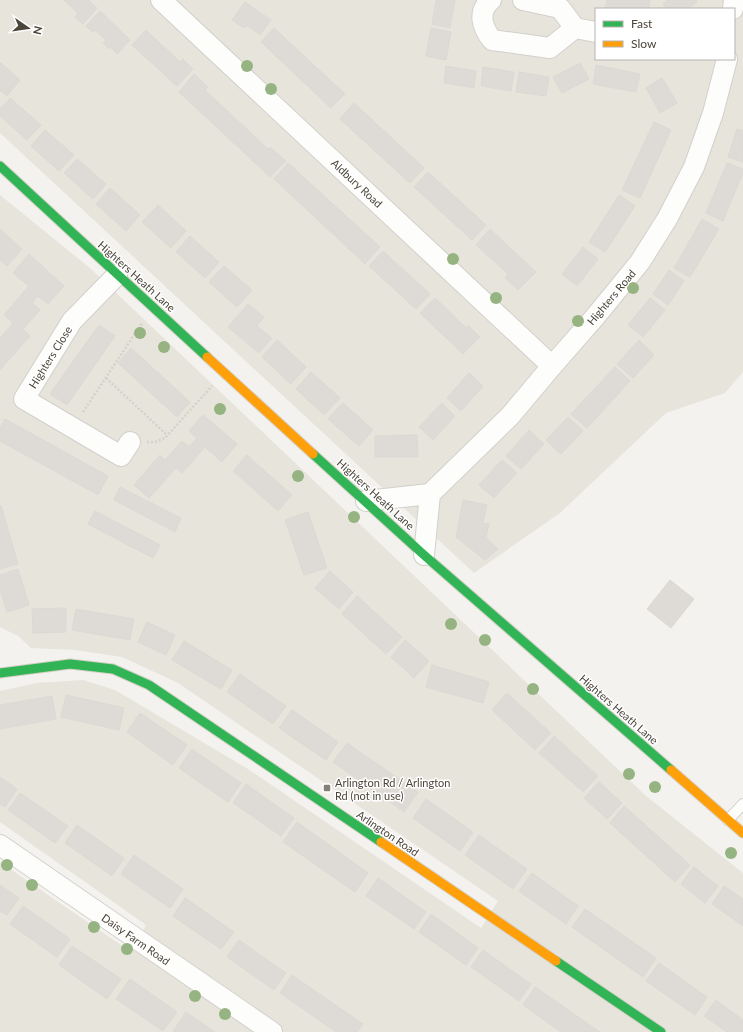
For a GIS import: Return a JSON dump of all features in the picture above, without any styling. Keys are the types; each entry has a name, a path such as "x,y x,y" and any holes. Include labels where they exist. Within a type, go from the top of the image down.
{"street":[{"name":"Aldbury Road","path":"161,0 552,366"},
{"path":"491,0 486,5 482,14 482,25 492,40 550,48 575,28"},
{"path":"523,0 560,8 575,28 595,32"},
{"name":"Highters Road","path":"430,494 510,416 640,262 667,219 694,167 713,113 727,60"},
{"name":"Highters Heath Lane","path":"0,166 153,308 366,500 424,555 743,833"},
{"name":"Highters Close","path":"117,275 72,321 24,399 121,456 130,442"},
{"path":"366,500 430,494 424,555"},
{"name":"Arlington Road","path":"0,673 70,664 113,669 149,685 661,1032"},
{"name":"Daisy Farm Road","path":"0,845 272,1032"}],"lane":[{"path":"728,820 743,804"}],"path":[{"path":"72,427 153,308"},
{"path":"130,442 155,442 167,435 224,372"},
{"path":"106,378 167,435"}],"shaded area":[{"path":"0,0 743,0 743,372 725,393 666,413 560,513 474,573 0,133"},
{"path":"0,195 90,268 645,795 743,873 743,1032 0,1032 0,862 131,952 146,925 0,822 0,691 36,683 83,680 115,690 248,769 481,928 498,901 178,683 122,657 75,650 31,648 18,636 0,627"}],"building":[{"path":"64,0 89,0 97,8 83,24 75,17 78,13"},
{"path":"436,0 455,0 450,28 432,24"},
{"path":"607,0 650,0 649,8 605,8"},
{"path":"667,0 696,0 697,2 688,8 666,8 663,4"},
{"path":"245,2 271,20 260,35 246,25 244,28 232,20"},
{"path":"100,11 130,40 117,54 111,47 109,49 103,43 106,40 95,30 93,32 86,26"},
{"path":"274,28 345,94 331,108 261,42"},
{"path":"431,28 451,32 446,60 426,56"},
{"path":"146,30 180,62 183,59 193,69 177,86 132,45"},
{"path":"0,62 20,80 7,96 0,90"},
{"path":"580,63 589,79 562,93 553,77"},
{"path":"596,65 640,74 636,92 593,84"},
{"path":"446,66 476,71 474,88 444,83"},
{"path":"483,67 514,72 511,91 481,86"},
{"path":"519,72 549,77 546,96 516,92"},
{"path":"194,74 208,87 205,90 268,149 270,147 286,161 270,177 179,92"},
{"path":"662,78 677,103 660,113 646,88"},
{"path":"10,98 41,125 27,140 0,116 0,109"},
{"path":"354,103 424,168 410,183 340,119"},
{"path":"654,122 671,130 640,198 622,190"},
{"path":"737,129 743,131 743,162 728,157"},
{"path":"45,130 74,155 59,171 31,146"},
{"path":"77,159 106,184 93,199 64,173"},
{"path":"288,163 380,247 365,264 274,179"},
{"path":"727,163 743,169 743,173 723,221 706,213"},
{"path":"428,172 486,225 472,240 414,187"},
{"path":"110,188 140,215 126,231 96,204"},
{"path":"619,195 635,206 605,252 589,242"},
{"path":"158,205 186,231 171,248 142,222"},
{"path":"702,219 719,229 690,277 674,268"},
{"path":"0,229 22,249 7,266 0,260"},
{"path":"490,229 536,272 518,290 505,278 508,274 476,245"},
{"path":"190,236 219,262 205,278 176,252"},
{"path":"583,247 598,259 577,286 562,274"},
{"path":"383,251 430,294 416,309 369,266"},
{"path":"29,254 64,286 48,304 38,296 32,303 40,310 23,329 30,336 0,370 0,338 13,323 4,315 29,286 13,273"},
{"path":"224,266 252,290 237,307 209,282"},
{"path":"669,270 684,281 668,305 653,294"},
{"path":"435,298 466,328 469,326 480,337 463,354 420,313"},
{"path":"650,298 665,310 643,337 628,325"},
{"path":"248,304 264,317 257,326 272,338 259,353 228,327"},
{"path":"99,325 115,336 67,405 50,394"},
{"path":"277,340 306,367 291,384 262,357"},
{"path":"639,340 654,355 633,378 617,364"},
{"path":"131,348 190,402 177,417 118,363"},
{"path":"615,367 630,381 587,428 571,414"},
{"path":"311,372 340,398 324,415 296,389"},
{"path":"469,373 483,386 461,411 447,398"},
{"path":"343,403 373,430 359,446 328,419"},
{"path":"442,403 455,416 433,440 419,427"},
{"path":"203,415 237,444 222,462 205,447 182,473 176,468 149,498 134,485 160,455 165,460 182,441 189,447 197,438 189,431"},
{"path":"568,417 583,431 561,454 546,440"},
{"path":"5,419 108,476 98,495 0,441 0,428"},
{"path":"529,430 544,444 521,469 506,456"},
{"path":"417,435 418,457 375,457 375,436"},
{"path":"247,455 292,495 278,511 233,471"},
{"path":"502,460 517,473 494,498 479,485"},
{"path":"120,487 181,518 175,532 114,500"},
{"path":"463,500 487,505 483,523 489,524 486,537 498,549 485,560 456,537"},
{"path":"1,505 18,564 0,569 0,506"},
{"path":"95,511 160,545 153,558 88,524"},
{"path":"308,512 327,568 304,575 285,520"},
{"path":"18,569 29,605 7,612 0,590 0,575"},
{"path":"330,571 353,592 339,609 315,588"},
{"path":"670,580 694,599 671,628 647,609"},
{"path":"357,596 402,637 386,654 342,614"},
{"path":"66,608 66,632 33,633 32,609"},
{"path":"76,609 134,619 130,640 72,630"},
{"path":"147,622 175,635 166,655 138,642"},
{"path":"405,640 429,661 414,678 391,657"},
{"path":"184,641 232,670 221,689 172,660"},
{"path":"432,665 489,682 483,703 426,687"},
{"path":"240,674 286,706 273,724 227,692"},
{"path":"507,693 551,733 535,750 492,710"},
{"path":"66,695 124,708 119,730 61,717"},
{"path":"52,696 56,719 0,729 0,705"},
{"path":"292,710 338,742 326,760 279,728"},
{"path":"140,713 187,745 173,765 127,732"},
{"path":"554,736 598,776 583,792 539,753"},
{"path":"347,743 418,792 404,812 333,762"},
{"path":"192,749 241,783 228,802 179,768"},
{"path":"0,777 17,789 5,807 0,804"},
{"path":"599,782 622,803 607,819 584,798"},
{"path":"246,784 294,818 281,836 233,803"},
{"path":"20,793 68,826 55,843 8,810"},
{"path":"426,799 473,832 460,851 413,818"},
{"path":"624,806 690,865 675,882 610,823"},
{"path":"297,822 368,873 355,892 283,842"},
{"path":"77,825 124,858 112,876 65,843"},
{"path":"479,835 527,869 513,889 465,855"},
{"path":"134,855 183,889 170,908 121,874"},
{"path":"694,867 718,886 705,903 681,884"},
{"path":"532,873 578,906 566,924 519,891"},
{"path":"378,878 426,912 414,929 366,896"},
{"path":"0,885 19,898 7,915 0,911"},
{"path":"724,886 743,899 743,926 712,904"},
{"path":"185,898 234,932 221,949 173,916"},
{"path":"23,906 70,939 57,957 10,924"},
{"path":"585,909 656,958 643,977 572,927"},
{"path":"431,914 478,948 466,965 419,932"},
{"path":"239,940 286,973 274,990 227,957"},
{"path":"72,946 121,979 107,999 59,965"},
{"path":"483,950 531,984 519,1001 471,967"},
{"path":"659,963 707,997 695,1015 646,981"},
{"path":"292,975 363,1024 357,1032 336,1032 280,993"},
{"path":"130,979 177,1012 163,1031 116,999"},
{"path":"535,987 600,1032 561,1032 523,1005"},
{"path":"716,1000 743,1020 743,1032 727,1032 704,1016"},
{"path":"186,1012 215,1032 173,1031"}],"traffic: fast":[{"path":"0,166 207,357"},
{"path":"313,454 424,555 671,770"},
{"path":"0,673 70,664 113,669 149,685 381,842"},
{"path":"556,961 661,1032"}],"traffic: slow":[{"path":"207,357 313,454"},
{"path":"671,770 743,833"},
{"path":"381,842 556,961"}],"place":[{"name":"Arlington Rd / Arlington Rd (not in use)","path":"327,788"}]}
